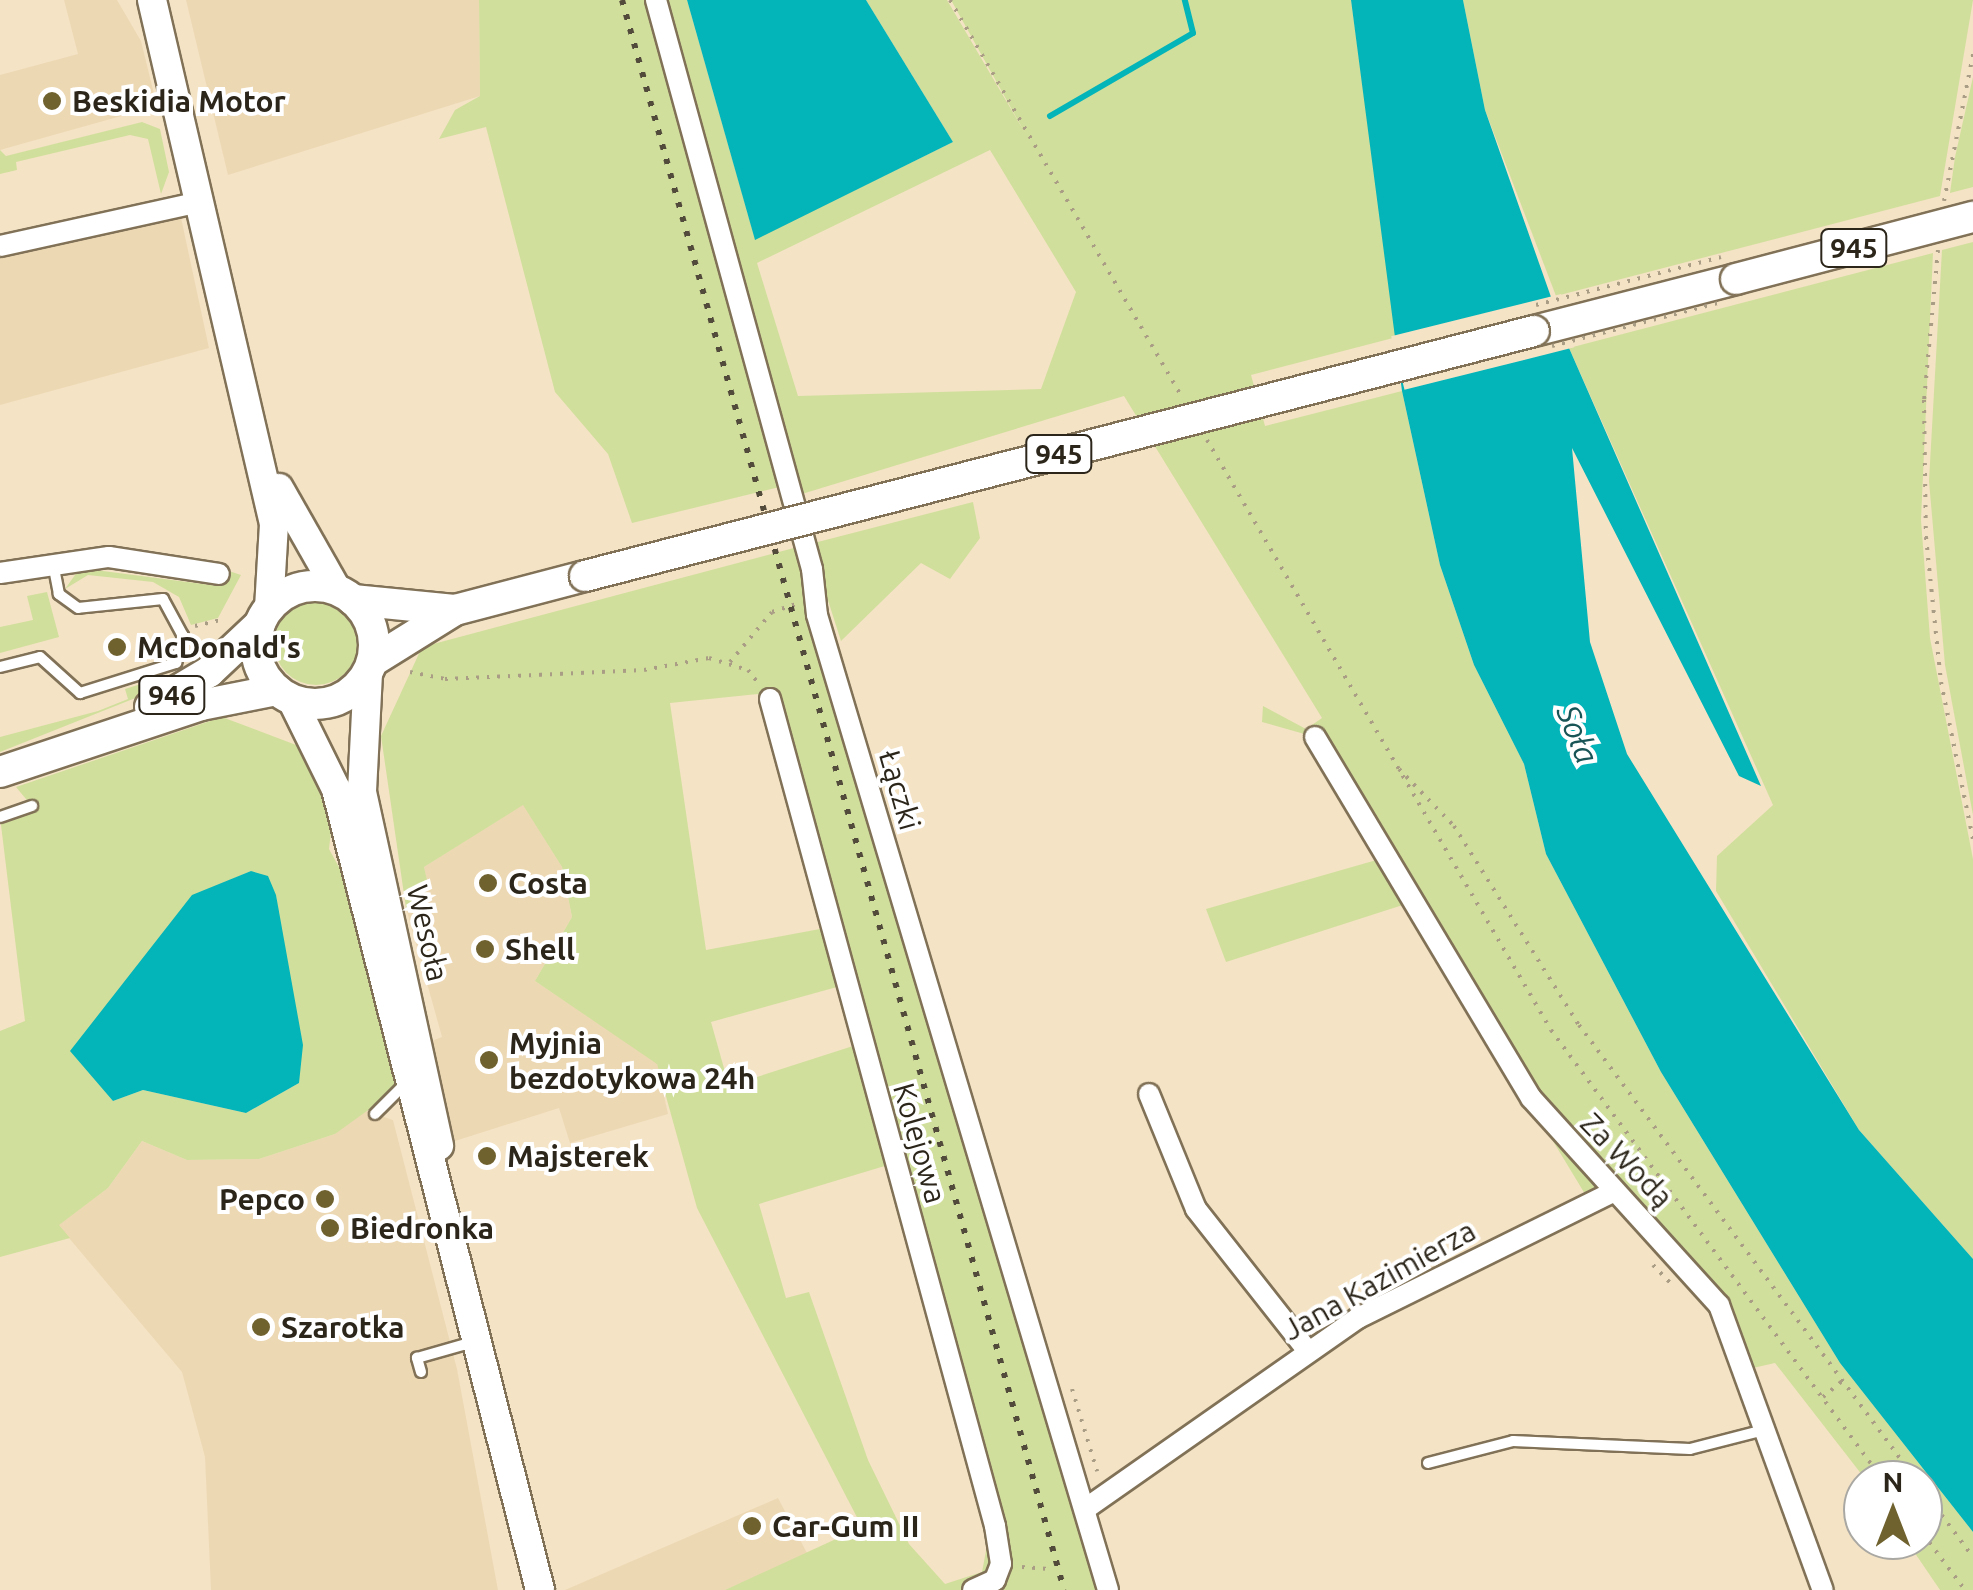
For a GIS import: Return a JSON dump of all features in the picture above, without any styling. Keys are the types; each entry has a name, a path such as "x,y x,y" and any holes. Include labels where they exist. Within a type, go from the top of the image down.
{"main road":[{"name":"945","path":"370,667 454,610 1973,217"},
{"path":"300,588 345,595 370,621 370,667 326,704 285,695 258,660 264,616 300,588"},
{"name":"945","path":"345,595 454,610"},
{"name":"946","path":"71,746 189,686 264,616"},
{"name":"946","path":"0,772 71,746 285,695"}],"street":[{"path":"152,0 248,395 274,524 264,616"},
{"name":"Łączki","path":"656,0 816,599 1088,1507 1108,1590"},
{"path":"0,246 200,202"},
{"path":"248,395 288,513 345,595"},
{"path":"0,573 109,557 219,574"},
{"name":"Wesoła","path":"370,667 362,792 435,1111 446,1207"},
{"name":"Wesoła","path":"285,695 336,789 407,1082 446,1207 540,1590"},
{"name":"Kolejowa","path":"770,699 995,1526 998,1571"},
{"name":"Za Wodą","path":"1316,737 1510,1066 1611,1193 1638,1210 1719,1305 1822,1590"},
{"path":"1149,1094 1196,1210 1307,1350"},
{"name":"Jana Kazimierza","path":"1088,1507 1307,1350 1611,1193"},
{"path":"973,1590 998,1571"}],"lane":[{"path":"0,667 40,657 80,692 176,663 184,636 163,599 78,608 59,594 53,563"},
{"path":"0,817 32,806"},
{"path":"375,1114 407,1082"},
{"path":"421,1372 418,1358 479,1340"},
{"path":"1428,1463 1518,1441 1690,1449 1764,1430"}],"path":[{"path":"950,0 1185,401"},
{"path":"1942,222 1973,54"},
{"path":"1939,240 1924,400 1926,537 1941,682 1973,838"},
{"path":"1204,435 1551,1030 1868,1460"},
{"path":"730,662 772,612 816,599"},
{"path":"190,628 220,620"},
{"path":"410,672 445,679 730,662 770,699"},
{"path":"1394,764 1454,826 1578,1024 1901,1460"},
{"path":"1650,1262 1682,1290"},
{"path":"1822,1398 1842,1381"},
{"path":"1943,1517 1973,1558"},
{"path":"1942,1560 1965,1590"},
{"path":"998,1571 1050,1569"}],"shaded area":[{"path":"64,0 117,0 141,41 157,106 0,150 0,75 78,54"},
{"path":"186,0 479,0 480,96 228,175"},
{"path":"180,213 209,348 0,405 0,256"},
{"path":"523,804 562,867 572,917 535,981 657,1063 668,1114 570,1143 559,1108 455,1141 429,1042 442,1037 406,908 428,885 424,867"},
{"path":"363,1110 393,1120 457,1369 498,1590 211,1590 205,1457 182,1372 58,1225 108,1188 142,1141 187,1160 259,1159 335,1134"},
{"name":"Car-Gum II","path":"778,1498 808,1555 725,1590 565,1590"}],"green space":[{"path":"479,0 687,0 755,239 953,142 866,0 947,0 1025,133 951,0 1351,0 1397,337 1251,375 1265,426 1402,391 1440,565 1474,665 1524,764 1546,854 1661,1072 1840,1363 1916,1460 1850,1460 1775,1363 1744,1370 1719,1305 1611,1193 1585,1194 1409,903 1226,962 1206,909 1380,859 1315,737 1262,722 1263,706 1306,729 1322,718 1124,396 792,497 788,485 632,523 608,454 555,392 486,127 439,139 455,110 480,96","holes":["990,150 1076,292 1041,389 798,396 757,263"]},
{"path":"1463,0 1973,0 1940,196 1556,296 1485,110"},
{"path":"1973,77 1973,187 1950,193 1955,157"},
{"path":"142,122 160,129 169,172 161,194 148,139 130,135 16,162 17,170 0,174 0,150 6,156"},
{"path":"1973,242 1973,815 1945,665 1929,481 1942,250"},
{"path":"1933,253 1921,520 1930,638 1973,859 1973,1259 1859,1130 1716,891 1717,856 1773,805 1569,348"},
{"path":"973,502 980,538 950,579 921,563 841,641 810,544"},
{"path":"805,545 1109,1590 725,1590 862,1527 697,1208 657,1064 535,981 572,917 562,867 523,805 424,867 428,884 406,908 381,736 422,647","holes":["758,694 820,929 706,950 670,703","837,987 853,1046 729,1086 711,1022","888,1165 989,1535 982,1572 945,1584 909,1544 868,1460 809,1292 786,1298 759,1204"]},
{"path":"80,568 218,586 229,571 241,575 218,618 191,625 179,597 153,582 88,575 65,589"},
{"path":"47,592 59,637 0,653 0,627 33,620 27,596"},
{"path":"308,601 324,601 340,608 351,619 358,643 355,659 346,673 324,685 308,685 292,678 281,667 274,651 274,635 281,619 292,608"},
{"path":"163,677 168,685 0,752 0,737 98,711 128,699 125,689"},
{"path":"222,717 304,748 336,789 329,849 366,916 407,1082 335,1134 259,1159 187,1160 142,1141 108,1188 59,1225 70,1238 0,1257 0,1031 25,1021 0,817 31,805 16,787","holes":["251,871 276,895 299,1083 246,1113 143,1090 113,1101 88,1063 202,892"]},
{"path":"1943,1494 1973,1532 1973,1590 1940,1590 1920,1560 1943,1560"}],"water":[{"path":"687,0 866,0 953,142 755,240"},
{"name":"Soła","path":"1351,0 1463,0 1485,110 1569,348 1761,786 1739,776 1572,448 1590,642 1627,754 1859,1130 1973,1259 1973,1532 1943,1494 1943,1460 1916,1460 1840,1363 1661,1072 1546,854 1524,764 1474,665 1440,565 1402,391"},
{"path":"251,871 268,876 276,895 303,1045 299,1083 246,1113 143,1090 113,1101 70,1051 192,895"}],"pier":[{"path":"1561,294 1574,347 1405,390 1391,336"}],"waterway":[{"path":"1050,116 1193,33 1185,0"}],"railway":[{"path":"622,0 1064,1590"}],"place":[{"name":"Beskidia Motor","path":"52,101"},
{"name":"McDonald's","path":"117,647"},
{"name":"Costa","path":"488,883"},
{"name":"Shell","path":"485,949"},
{"name":"Myjnia bezdotykowa 24h","path":"489,1060"},
{"name":"Majsterek","path":"487,1156"},
{"name":"Pepco","path":"325,1199"},
{"name":"Biedronka","path":"330,1228"},
{"name":"Szarotka","path":"261,1327"},
{"name":"Car-Gum II","path":"752,1526"}]}
